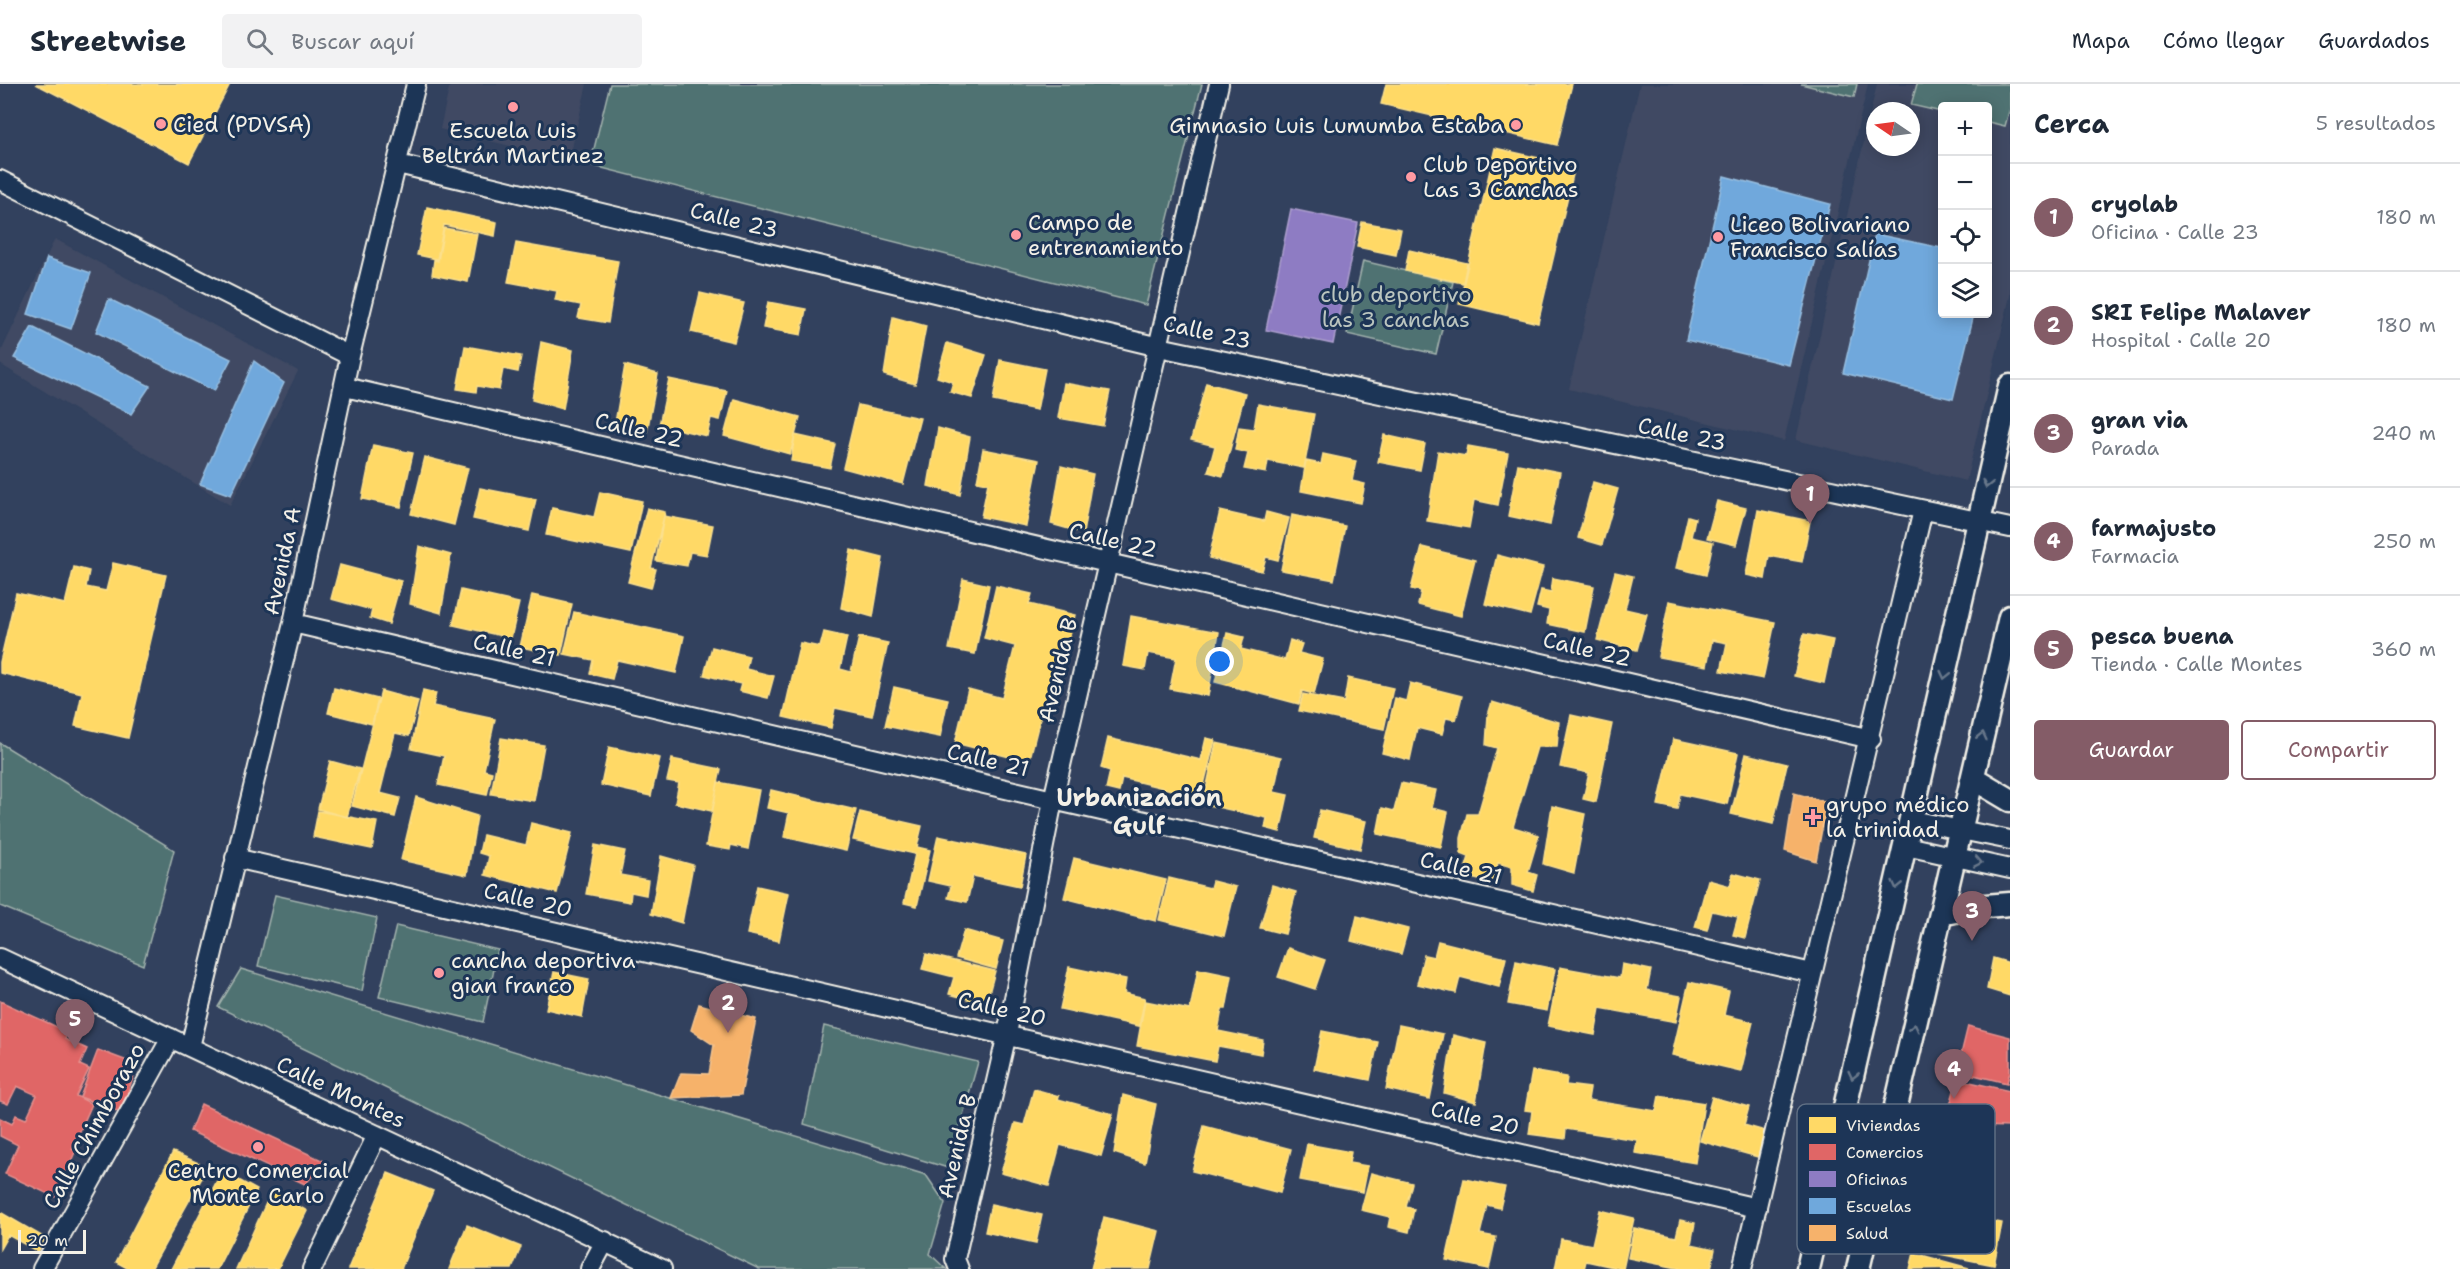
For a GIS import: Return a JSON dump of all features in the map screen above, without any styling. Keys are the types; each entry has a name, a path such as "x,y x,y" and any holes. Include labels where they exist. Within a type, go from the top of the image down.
{"street":[{"name":"Avenida A","path":"190,1047 293,623 351,356 417,84"},
{"name":"Avenida B","path":"959,1269 956,1259 1006,1034 1053,800 1219,84"},
{"name":"Calle 23","path":"398,164 1159,347 2010,528"},
{"path":"0,180 351,356"},
{"path":"1846,1104 2010,386"},
{"name":"Calle 22","path":"345,387 1870,739"},
{"path":"1742,1269 1923,510"},
{"path":"1897,1104 2010,617"},
{"name":"Calle 21","path":"293,623 1053,800 1812,973"},
{"path":"1972,778 2010,800"},
{"path":"1912,820 2010,840"},
{"path":"1906,846 2010,869"},
{"name":"Calle 20","path":"235,858 1757,1208"},
{"path":"1941,914 1973,907 2010,904"},
{"name":"Calle Montes","path":"0,958 662,1269"},
{"name":"Calle Chimborazo","path":"42,1269 171,1038"},
{"path":"312,1269 377,1135"},
{"path":"590,1269 605,1241"},
{"path":"1808,1269 1811,1254"},
{"path":"1858,1269 1862,1254"}],"shaded area":[{"name":"Escuela Luis Beltrán Martinez","path":"450,84 587,84 569,160 440,129"},
{"name":"Liceo Bolivariano Francisco Salías","path":"1640,84 1868,84 1784,441 1569,389"},
{"path":"1877,84 2010,84 2010,296 1966,481 1796,440 1866,132 1866,156 1920,156 1920,102 1873,102"},
{"path":"55,239 298,371 230,505 0,364 0,354"}],"green space":[{"name":"Campo de entrenamiento","path":"610,84 1202,84 1146,305 590,165"},
{"path":"1801,84 1857,84 1854,97"},
{"path":"1917,84 2010,84 2010,108 2005,126 1992,123 1992,102 1938,102 1938,111 1920,107 1920,102 1912,102"},
{"name":"club deportivo las 3 canchas","path":"1363,261 1453,282 1436,354 1347,334"},
{"path":"0,743 174,850 143,965 0,906"},
{"path":"275,895 377,918 362,991 258,966"},
{"name":"cancha deportiva gian franco","path":"396,926 498,950 483,1022 379,997"},
{"path":"241,969 926,1175 945,1203 930,1254 946,1269 759,1269 218,1007"},
{"path":"824,1026 978,1062 948,1168 804,1124"}],"building: Viviendas":[{"name":"Cied (PDVSA)","path":"36,84 230,84 189,163"},
{"name":"Gimnasio Luis Lumumba Estaba","path":"1386,84 1572,84 1557,145 1381,104"},
{"path":"1495,148 1575,166 1538,323 1459,304"},
{"path":"427,207 497,222 495,236 444,225 437,259 417,255"},
{"path":"1362,222 1401,229 1396,255 1357,247"},
{"path":"444,228 477,234 468,282 432,275 434,260 438,261"},
{"path":"516,243 618,261 608,323 578,318 581,305 555,300 557,291 508,282"},
{"path":"1409,250 1467,263 1463,283 1405,271"},
{"path":"700,293 744,303 734,342 691,332"},
{"path":"768,302 806,309 801,335 763,328"},
{"path":"893,317 926,326 915,384 884,375"},
{"path":"541,342 573,350 563,409 532,400"},
{"path":"947,343 986,355 972,398 950,392 953,382 937,377"},
{"path":"465,346 521,356 518,372 503,369 499,390 477,386 476,392 457,389"},
{"path":"1000,360 1045,369 1037,410 993,401"},
{"path":"625,365 658,374 647,432 615,423"},
{"path":"669,379 727,391 720,420 711,418 707,436 659,425"},
{"path":"1064,383 1110,391 1103,426 1058,418"},
{"path":"1206,383 1245,393 1223,476 1208,472 1215,446 1191,440"},
{"path":"734,399 800,417 790,454 724,436"},
{"path":"1258,404 1314,414 1304,468 1268,461 1266,473 1244,469 1248,453 1235,450 1239,427 1254,429"},
{"path":"858,405 920,418 903,484 843,468"},
{"path":"938,428 970,437 960,495 928,486"},
{"path":"795,435 835,444 830,468 791,461"},
{"path":"1384,435 1425,444 1420,470 1378,462"},
{"path":"373,445 413,453 401,507 362,499"},
{"path":"1468,446 1508,453 1498,505 1474,500 1469,528 1427,521 1438,451 1466,456"},
{"path":"983,449 1039,460 1026,526 981,517 988,483 977,481"},
{"path":"1323,454 1356,461 1352,481 1365,484 1361,503 1301,491 1306,461 1321,464"},
{"path":"425,457 468,468 454,525 411,514"},
{"path":"1518,464 1560,472 1550,525 1508,516"},
{"path":"1061,466 1093,474 1083,533 1051,524"},
{"path":"1593,482 1618,489 1602,545 1578,538"},
{"path":"480,488 536,499 529,531 473,519"},
{"path":"600,492 642,501 631,553 546,535 552,508 594,517"},
{"path":"1717,501 1746,508 1736,545 1707,538"},
{"path":"647,508 665,512 651,568 656,569 651,588 628,582"},
{"path":"1758,510 1810,521 1802,562 1769,556 1765,579 1746,575"},
{"path":"1220,511 1264,521 1266,512 1289,518 1278,560 1266,557 1262,571 1209,558"},
{"path":"1292,515 1345,526 1334,580 1281,570"},
{"path":"664,516 713,525 707,555 690,552 687,566 656,561"},
{"path":"1688,516 1695,518 1691,537 1713,542 1706,575 1676,568"},
{"path":"419,546 451,555 441,613 410,604"},
{"path":"1422,547 1475,560 1461,616 1418,605 1421,591 1411,589"},
{"path":"851,550 883,558 873,617 841,608"},
{"path":"1497,555 1543,567 1530,615 1485,604"},
{"path":"113,563 166,575 128,738 75,726 82,693 0,673 0,662 16,593 65,604 74,567 89,571 86,587 106,591"},
{"path":"340,565 401,581 389,624 370,618 372,610 331,599"},
{"path":"1615,572 1633,576 1625,609 1647,614 1637,650 1597,640"},
{"path":"1553,578 1594,586 1585,632 1547,624 1549,610 1537,607 1541,590 1551,592"},
{"path":"963,579 989,585 975,654 949,649"},
{"path":"996,586 1032,594 1029,604 1075,615 1063,665 1054,663 1029,762 955,743 968,689 1002,698 1015,646 984,638"},
{"path":"461,590 519,603 511,638 453,625"},
{"path":"532,595 572,604 561,655 520,647"},
{"path":"1669,601 1775,622 1763,679 1721,671 1727,643 1712,640 1707,666 1658,657"},
{"path":"574,612 684,636 676,673 617,660 612,679 590,674 593,660 564,654"},
{"path":"1131,616 1219,632 1208,696 1170,689 1176,658 1148,653 1145,670 1123,666"},
{"path":"824,632 847,637 840,669 851,672 859,637 888,643 872,716 835,708 831,728 783,717 800,643 820,647"},
{"path":"1227,633 1244,637 1241,649 1285,660 1290,640 1302,644 1299,653 1323,659 1314,694 1302,691 1299,704 1215,682"},
{"path":"1804,634 1833,640 1824,683 1794,676"},
{"path":"712,647 749,656 746,669 774,676 768,698 739,691 741,684 704,675"},
{"path":"1348,678 1393,688 1384,729 1299,711 1303,694 1344,702"},
{"path":"1410,683 1462,696 1456,720 1446,718 1442,734 1417,728 1410,760 1382,753 1395,698 1406,701"},
{"path":"894,687 948,699 940,737 885,726"},
{"path":"334,688 378,699 372,724 328,713"},
{"path":"423,690 436,693 433,706 495,719 484,770 492,772 487,795 438,785 444,756 411,749"},
{"path":"381,691 418,701 409,736 395,733 380,793 400,798 395,817 352,806"},
{"path":"1492,702 1559,722 1557,747 1537,747 1513,827 1539,835 1528,872 1537,875 1533,891 1512,885 1512,867 1498,863 1493,880 1479,880 1463,876 1469,857 1461,854 1461,838 1467,814 1478,814 1497,748 1486,745 1488,715"},
{"path":"1571,715 1612,724 1596,802 1583,799 1589,773 1560,767"},
{"path":"501,738 544,745 534,801 491,794"},
{"path":"1108,738 1201,760 1206,738 1215,740 1201,797 1122,778 1119,792 1106,789 1110,771 1101,768"},
{"path":"1673,739 1738,753 1727,804 1680,794 1677,809 1658,805"},
{"path":"1216,743 1281,757 1274,792 1288,795 1280,832 1265,828 1267,818 1203,804"},
{"path":"609,747 660,758 651,796 601,785"},
{"path":"1746,754 1787,764 1773,824 1731,814"},
{"path":"672,759 721,769 712,811 675,803 679,783 667,781"},
{"path":"330,761 360,769 347,817 318,809"},
{"path":"718,782 759,790 748,849 731,845 730,850 706,846"},
{"path":"1401,783 1436,790 1432,808 1448,812 1441,847 1377,834 1382,808 1394,811"},
{"path":"771,790 856,810 846,851 784,837 789,813 767,808"},
{"path":"416,797 477,816 467,875 401,860"},
{"path":"1552,806 1585,814 1574,873 1543,864"},
{"path":"1320,810 1366,821 1360,849 1314,838"},
{"path":"318,811 377,822 372,849 313,837"},
{"path":"860,812 922,826 917,847 930,850 917,906 904,903 915,854 853,840"},
{"path":"531,823 572,833 557,893 485,875 489,856 479,853 483,835 526,845"},
{"path":"938,836 1026,855 1020,886 973,876 967,902 948,898 951,886 928,881"},
{"path":"595,845 625,851 620,875 648,880 646,895 631,892 630,902 586,894"},
{"path":"661,856 693,865 682,923 651,914"},
{"path":"1074,858 1166,880 1156,921 1064,898"},
{"path":"1733,873 1760,880 1745,938 1733,935 1738,917 1712,911 1707,930 1695,927 1708,880 1730,886"},
{"path":"1169,878 1210,888 1212,881 1236,887 1224,936 1159,920"},
{"path":"1272,885 1296,892 1285,934 1260,928"},
{"path":"757,886 789,893 779,941 747,934"},
{"path":"1357,916 1408,929 1401,954 1351,941"},
{"path":"964,930 1003,941 996,969 956,958"},
{"path":"1438,941 1506,958 1499,987 1460,977 1456,993 1417,984 1424,955 1434,957"},
{"path":"1288,948 1325,960 1315,989 1278,977"},
{"path":"926,954 995,971 986,1004 949,994 954,977 922,969"},
{"path":"1993,958 2010,963 2010,996 1987,989"},
{"path":"1516,961 1555,969 1547,1011 1508,1004"},
{"path":"1622,964 1651,970 1647,990 1681,996 1676,1022 1600,1008 1595,1035 1548,1026 1560,967 1620,978"},
{"path":"1069,967 1126,979 1124,993 1145,998 1139,1026 1060,1009"},
{"path":"1198,969 1232,976 1226,1009 1222,1009 1218,1031 1263,1040 1261,1054 1218,1046 1215,1061 1137,1046 1145,1001 1190,1010"},
{"path":"554,972 589,979 582,1017 546,1009"},
{"path":"1689,982 1729,991 1724,1015 1753,1022 1741,1071 1672,1055"},
{"path":"1399,1025 1443,1034 1430,1099 1386,1089"},
{"path":"1322,1031 1378,1042 1370,1080 1314,1069"},
{"path":"1453,1035 1486,1043 1476,1102 1444,1093"},
{"path":"1532,1071 1567,1077 1566,1085 1590,1088 1588,1100 1656,1111 1659,1096 1704,1103 1695,1163 1635,1153 1637,1140 1566,1129 1565,1139 1529,1134 1532,1111 1525,1110"},
{"path":"1034,1089 1059,1096 1058,1099 1113,1114 1101,1156 1060,1145 1049,1186 1001,1173 1015,1123 1024,1125"},
{"path":"1123,1095 1156,1104 1145,1163 1114,1153"},
{"path":"1712,1097 1749,1107 1744,1125 1765,1131 1758,1157 1700,1141"},
{"path":"1204,1126 1291,1149 1280,1193 1192,1171"},
{"path":"1307,1144 1351,1152 1349,1163 1368,1166 1363,1192 1300,1180"},
{"path":"173,1152 208,1167 151,1269 129,1269 116,1262"},
{"path":"222,1171 257,1190 217,1269 171,1269"},
{"path":"388,1173 433,1191 401,1269 348,1269"},
{"path":"1371,1173 1412,1183 1406,1207 1414,1209 1409,1232 1388,1227 1390,1217 1361,1210"},
{"path":"1464,1179 1505,1187 1500,1208 1487,1205 1480,1234 1496,1237 1489,1269 1446,1260"},
{"path":"272,1190 307,1211 278,1269 236,1269"},
{"path":"991,1204 1042,1215 1036,1243 985,1232"},
{"path":"1600,1210 1634,1218 1623,1269 1586,1261 1584,1269 1555,1269 1561,1239 1592,1245"},
{"path":"0,1212 45,1238 38,1252 8,1235 0,1249"},
{"path":"1104,1217 1159,1231 1150,1269 1091,1269"},
{"path":"1680,1220 1695,1223 1691,1244 1715,1249 1711,1269 1682,1269 1628,1258 1634,1228 1676,1237"},
{"path":"1995,1222 2002,1223 1994,1265 1939,1254 1995,1254"},
{"path":"467,1225 521,1247 512,1269 449,1269"},
{"path":"1914,1254 1969,1268 1910,1269"}],"building: Comercios":[{"path":"0,1001 68,1032 65,1039 87,1049 80,1065 89,1069 76,1096 92,1104 72,1149 76,1150 55,1197 5,1174 18,1145 0,1136 0,1118 12,1124 16,1115 26,1119 37,1095 17,1086 8,1104 0,1101"},
{"path":"1968,1026 2010,1037 2010,1072 2007,1083 1957,1071"},
{"path":"98,1050 138,1065 120,1112 80,1097"},
{"path":"1957,1079 2010,1091 2010,1127 1995,1127 1995,1104 1950,1104"},
{"name":"Centro Comercial Monte Carlo","path":"201,1104 326,1162 305,1184 190,1131"}],"building: Oficinas":[{"path":"1291,209 1358,223 1333,344 1266,330"}],"building: Escuelas":[{"path":"1724,176 1830,204 1789,365 1686,340"},
{"path":"1875,234 1938,247 1938,318 1973,318 1953,399 1843,373"},
{"path":"47,258 91,273 71,329 28,314"},
{"path":"109,299 231,359 214,391 96,332"},
{"path":"32,327 150,386 131,414 14,358"},
{"path":"254,361 284,383 231,495 200,484"}],"building: Salud":[{"path":"1794,793 1827,802 1816,861 1785,851"},
{"path":"699,1004 756,1019 741,1095 671,1098 681,1073 709,1074 714,1045 691,1030"}],"place":[{"name":"Escuela Luis Beltrán Martinez","path":"513,107"},
{"name":"Cied (PDVSA)","path":"161,124"},
{"name":"Gimnasio Luis Lumumba Estaba","path":"1516,125"},
{"name":"Club Deportivo Las 3 Canchas","path":"1411,177"},
{"name":"Campo de entrenamiento","path":"1016,235"},
{"name":"Liceo Bolivariano Francisco Salías","path":"1718,237"},
{"name":"cryolab","path":"1810,524"},
{"name":"grupo médico la trinidad","path":"1813,817"},
{"name":"gran via","path":"1972,941"},
{"name":"cancha deportiva gian franco","path":"439,973"},
{"name":"SRI Felipe Malaver","path":"728,1033"},
{"name":"pesca buena","path":"75,1049"},
{"name":"farmajusto","path":"1954,1099"},
{"name":"Centro Comercial Monte Carlo","path":"258,1147"}],"district":[{"name":"Urbanización Gulf","path":"1139,812"}]}
